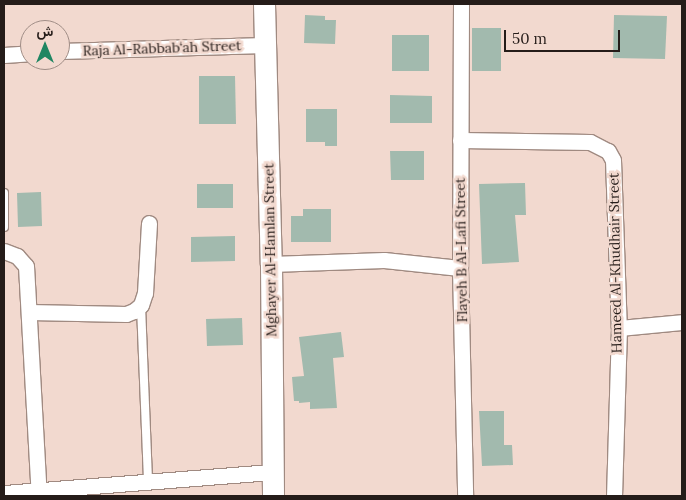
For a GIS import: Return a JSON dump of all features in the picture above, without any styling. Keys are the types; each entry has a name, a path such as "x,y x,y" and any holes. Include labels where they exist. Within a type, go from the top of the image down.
{"street":[{"name":"Mghayer Al-Hamlan Street","path":"264,4 271,264 274,496"},
{"name":"Flayeh B Al-Lafi Street","path":"461,4 460,268 465,496"},
{"name":"Raja Al-Rabbab‘ah Street","path":"70,51 265,45"},
{"path":"4,55 20,54"},
{"name":"Hameed Al-Khudhair Street","path":"460,140 590,142 608,151 613,160 619,328 614,496"},
{"path":"29,312 126,314 134,311 141,305 145,293 149,222"},
{"path":"4,251 16,256 26,266 39,493"},
{"path":"271,264 384,260 460,268"},
{"path":"619,328 682,322"},
{"path":"4,493 39,493 148,481 273,472"}],"lane":[{"path":"4,193 4,227"},
{"path":"141,305 148,481"}],"building":[{"path":"305,15 325,16 325,20 336,20 335,44 304,43"},
{"path":"614,15 667,16 665,59 613,58"},
{"path":"472,28 501,28 501,71 472,71"},
{"path":"392,35 429,35 429,71 392,71"},
{"path":"199,76 235,76 236,124 199,124"},
{"path":"390,95 432,96 432,123 390,123"},
{"path":"306,109 337,109 337,146 325,146 325,142 306,142"},
{"path":"390,151 424,151 424,180 391,180"},
{"path":"525,183 526,215 515,215 519,262 482,264 479,184"},
{"path":"197,184 233,184 233,208 197,208"},
{"path":"41,192 42,226 18,227 17,193"},
{"path":"303,209 331,209 331,242 291,242 291,216 303,216"},
{"path":"235,236 235,261 191,262 191,237"},
{"path":"242,318 243,345 207,346 206,319"},
{"path":"341,332 344,357 333,358 337,408 310,409 310,402 299,403 299,401 294,401 292,377 304,376 299,337"},
{"path":"479,411 504,411 504,445 512,445 513,465 482,466"}]}
